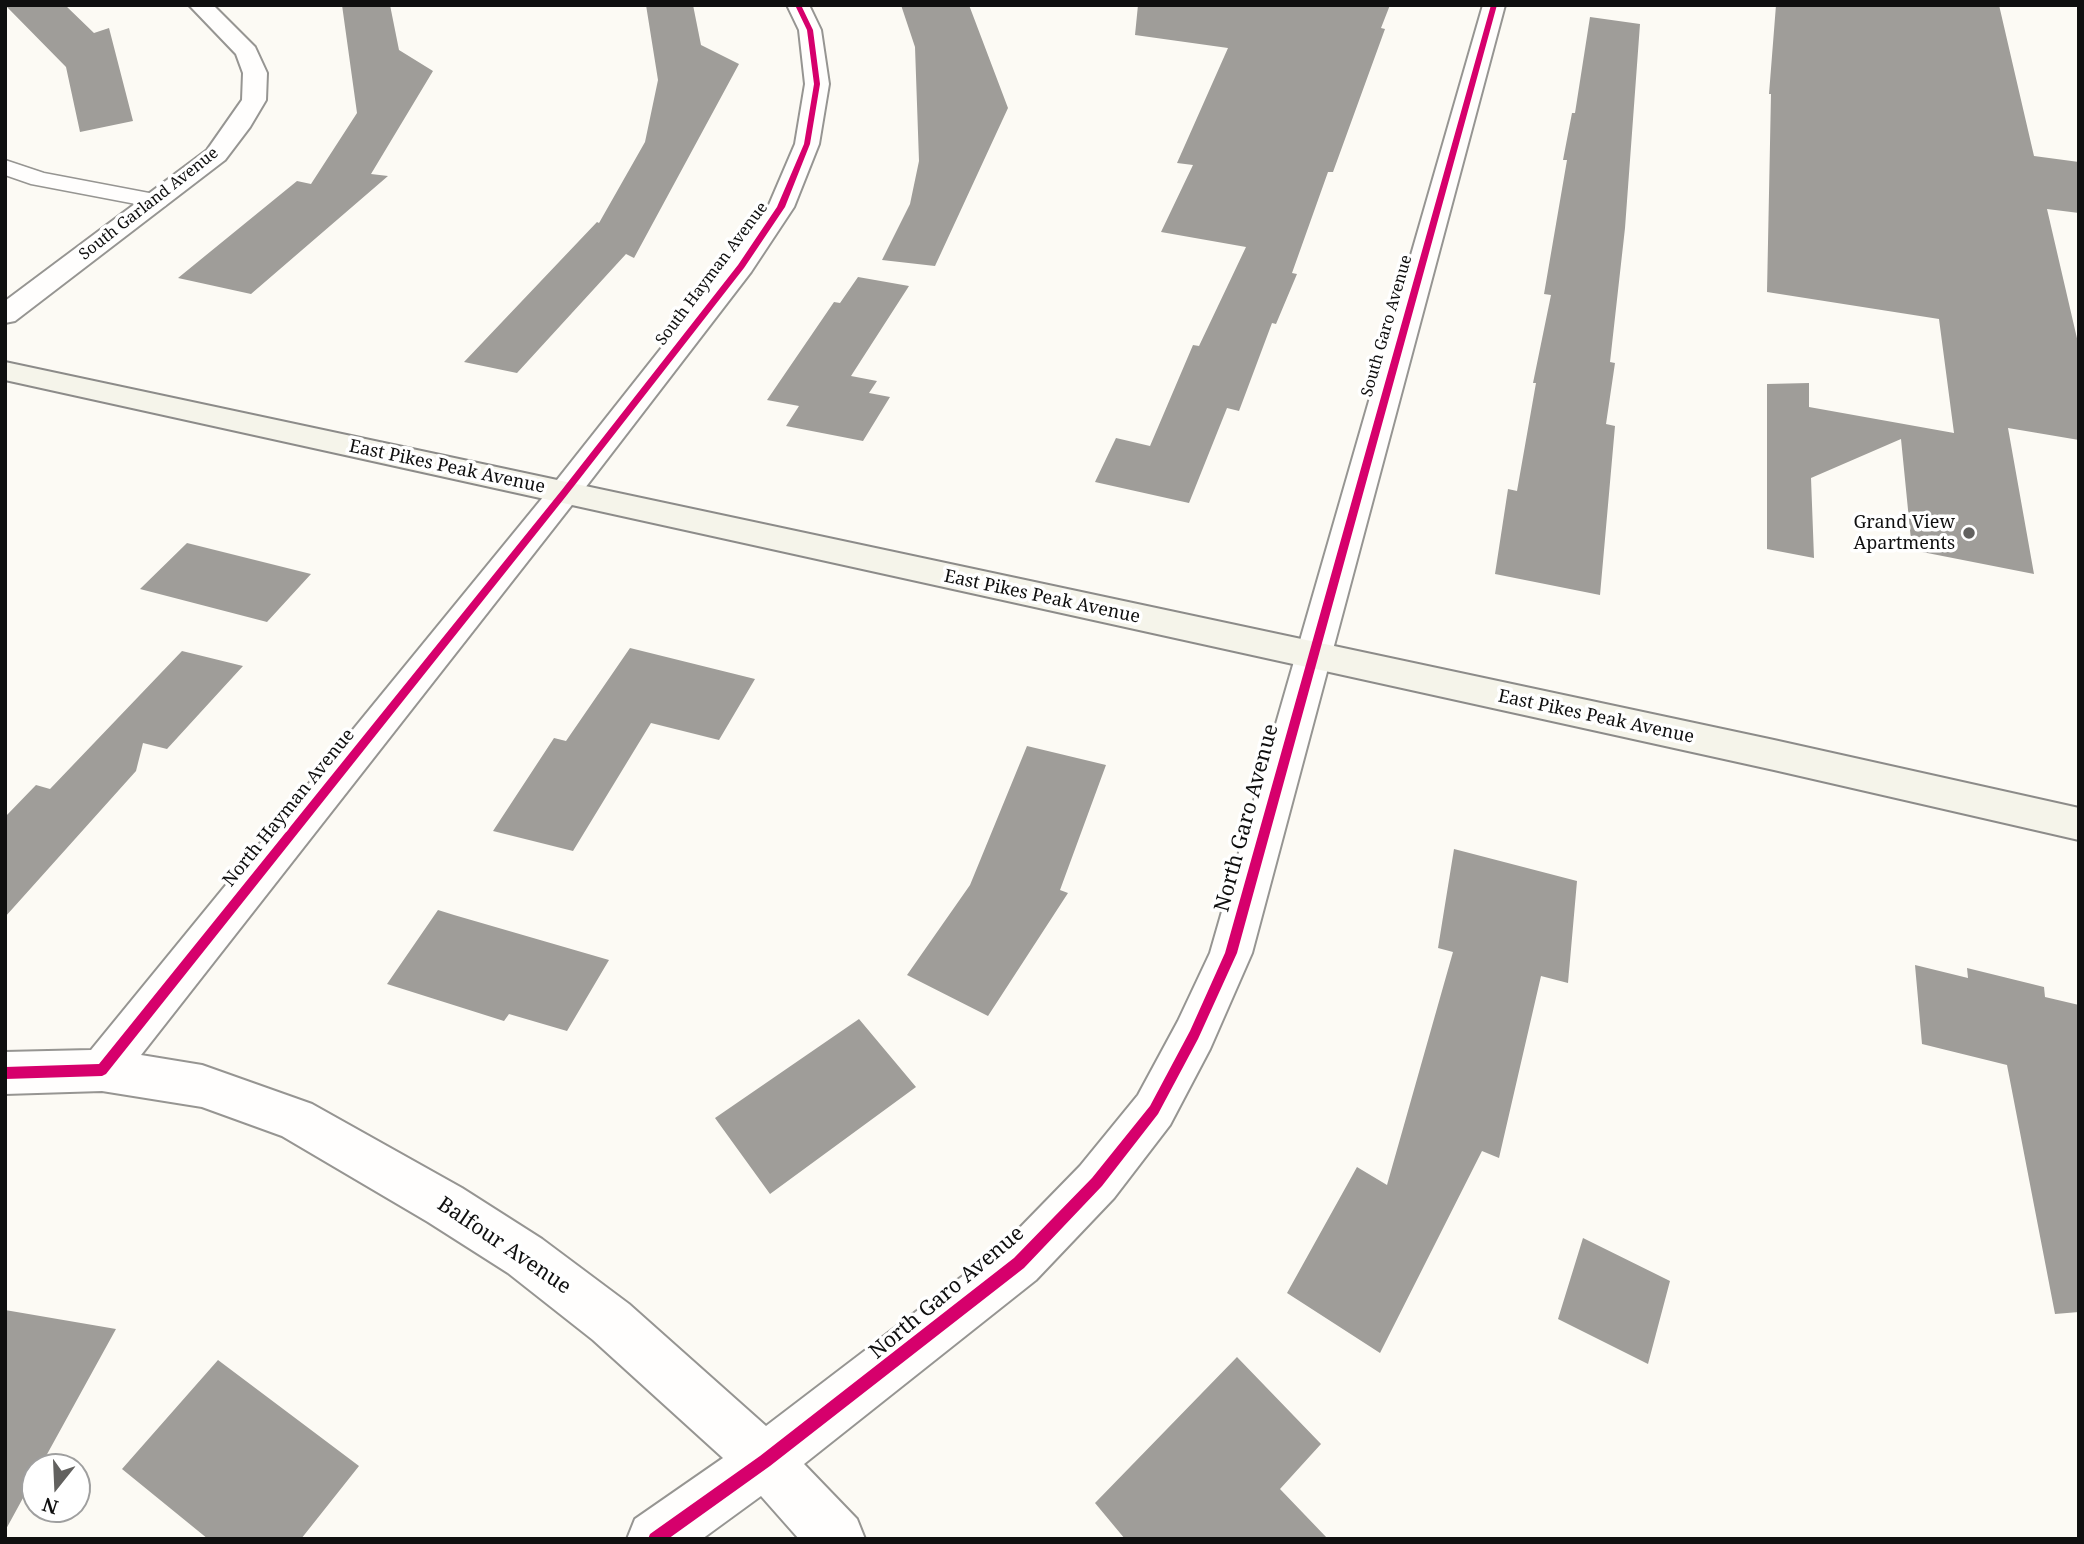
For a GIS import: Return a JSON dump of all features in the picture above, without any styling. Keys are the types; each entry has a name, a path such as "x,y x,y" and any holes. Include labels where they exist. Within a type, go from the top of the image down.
{"main road":[{"name":"East Pikes Peak Avenue","path":"5,372 1774,755 2079,824"}],"street":[{"name":"South Garland Avenue","path":"5,315 216,155 239,127 254,100 256,73 247,52 228,30 200,5"},
{"name":"South Hayman Avenue","path":"564,492 741,266 780,207 807,144 817,84 810,30 798,5"},
{"name":"South Garo Avenue","path":"1311,656 1494,5"},
{"name":"North Hayman Avenue","path":"102,1070 564,492"},
{"name":"North Garo Avenue","path":"655,1539 765,1461 1019,1263 1097,1182 1154,1110 1194,1035 1231,953 1311,656"},
{"path":"5,1073 102,1070"},
{"name":"Balfour Avenue","path":"102,1070 202,1086 296,1119 374,1162 525,1256 611,1322 765,1461 836,1539"}],"lane":[{"path":"5,167 39,179 157,201"}],"building":[{"path":"5,5 65,5 94,33 109,28 133,121 80,132 66,67"},
{"path":"342,5 390,5 399,50 433,71 371,174 388,176 251,294 178,278 297,181 311,184 357,113"},
{"path":"646,5 693,5 701,45 739,64 634,258 626,254 517,373 464,362 597,222 599,223 645,142 658,80"},
{"path":"901,5 969,5 1008,108 935,266 882,260 910,204 919,161 915,47"},
{"path":"1138,5 1390,5 1381,28 1385,29 1333,172 1328,172 1292,273 1297,274 1276,324 1272,323 1239,411 1227,408 1189,503 1095,482 1116,438 1150,446 1193,345 1199,346 1246,247 1161,232 1193,165 1177,163 1228,48 1135,35"},
{"path":"1776,5 1999,5 2034,156 2079,162 2079,213 2047,209 2079,347 2079,440 2008,428 2034,574 1912,550 1901,439 1811,478 1814,558 1767,549 1767,384 1809,383 1809,407 1954,433 1939,319 1767,292 1769,94"},
{"path":"1590,17 1640,24 1625,228 1610,362 1615,363 1606,424 1615,426 1600,595 1495,574 1508,489 1517,491 1536,383 1533,383 1551,295 1544,294 1567,160 1563,160 1572,113 1575,113"},
{"path":"858,277 909,286 851,376 877,381 869,393 890,397 863,441 786,426 799,406 767,400 834,302 840,303"},
{"path":"187,543 311,574 267,622 140,589"},
{"path":"630,648 755,679 719,740 651,723 573,851 493,831 554,738 566,741"},
{"path":"182,651 243,666 167,749 143,743 136,771 5,917 5,817 36,785 50,789"},
{"path":"1027,746 1106,765 1060,890 1068,893 988,1016 907,975 970,885"},
{"path":"1454,849 1577,881 1568,983 1541,976 1499,1158 1482,1151 1380,1353 1287,1293 1357,1167 1387,1185 1453,952 1438,948"},
{"path":"438,910 609,960 567,1031 509,1014 504,1021 387,984"},
{"path":"1915,965 1968,978 1967,968 2044,987 2045,997 2079,1005 2079,1312 2055,1314 2007,1065 1922,1044"},
{"path":"859,1019 916,1087 770,1194 715,1118"},
{"path":"1583,1238 1670,1281 1648,1364 1558,1319"},
{"path":"5,1310 116,1329 48,1453 21,1453 21,1502 5,1531"},
{"path":"1237,1357 1321,1444 1280,1489 1328,1539 1125,1539 1095,1503"},
{"path":"218,1360 359,1466 301,1539 208,1539 122,1469"}],"cycle path":[{"path":"5,1073 102,1070 564,493 741,266 781,207 807,144 817,84 810,30 798,5"},
{"path":"655,1539 765,1461 1019,1263 1097,1182 1154,1110 1194,1035 1231,953 1494,5"}],"place":[{"name":"Grand View Apartments","path":"1969,533"}]}
